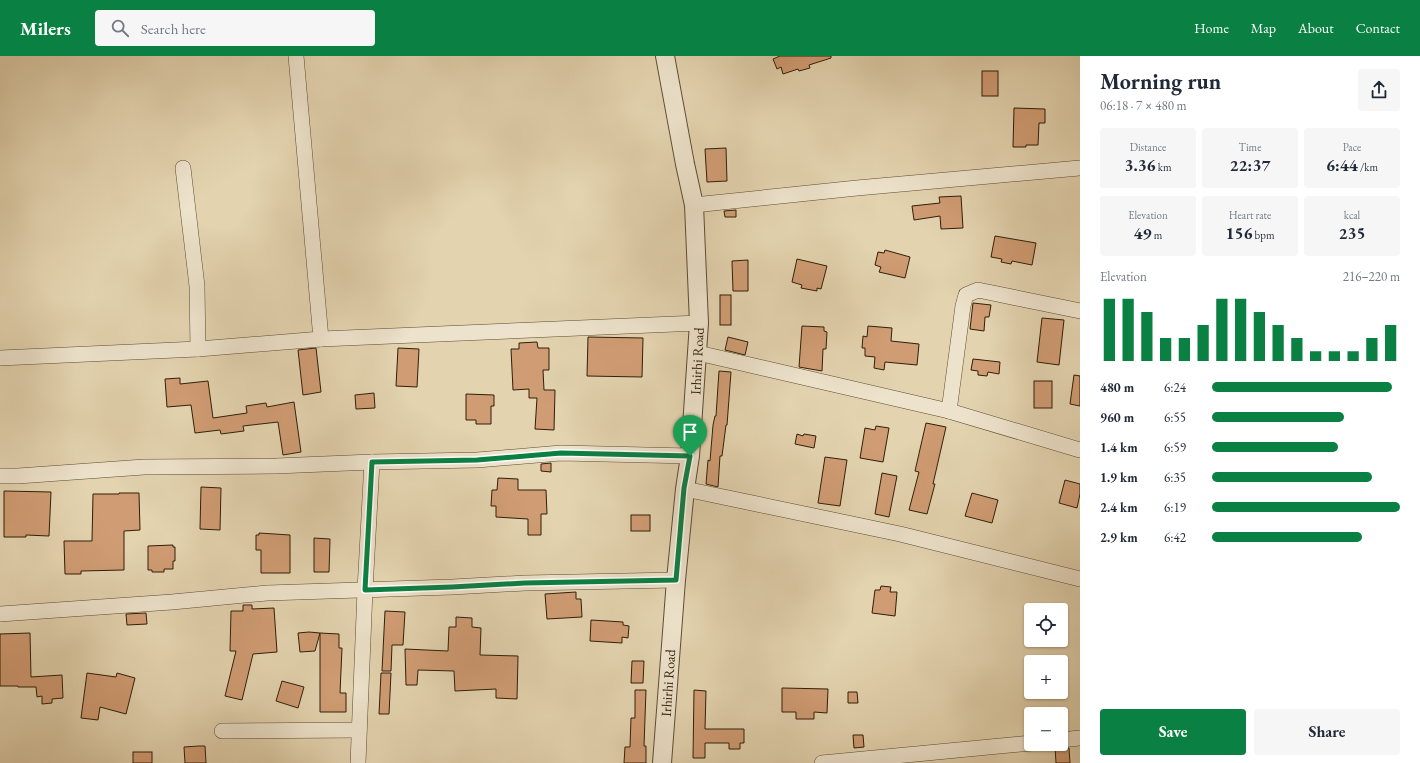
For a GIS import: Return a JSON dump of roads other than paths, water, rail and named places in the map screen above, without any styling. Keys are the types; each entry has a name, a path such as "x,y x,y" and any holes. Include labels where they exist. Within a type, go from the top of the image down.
{"street":[{"path":"296,56 321,339"},
{"name":"Irhirhi Road","path":"662,763 684,488 690,456 699,323 694,205 665,56"},
{"path":"183,168 197,286 198,348"},
{"path":"694,205 857,188 1080,168"},
{"path":"949,412 962,306 966,295 978,290 1080,312"},
{"path":"0,358 198,348 321,339 699,323"},
{"path":"698,353 949,412 1080,450"},
{"path":"0,476 144,467 276,466 477,460 561,453 690,456"},
{"path":"358,763 372,462"},
{"path":"684,488 900,534 1080,579"},
{"path":"0,614 172,602 267,593 525,583 676,580"},
{"path":"222,731 359,730"},
{"path":"1068,739 1080,738"},
{"path":"822,763 1024,744"}]}
